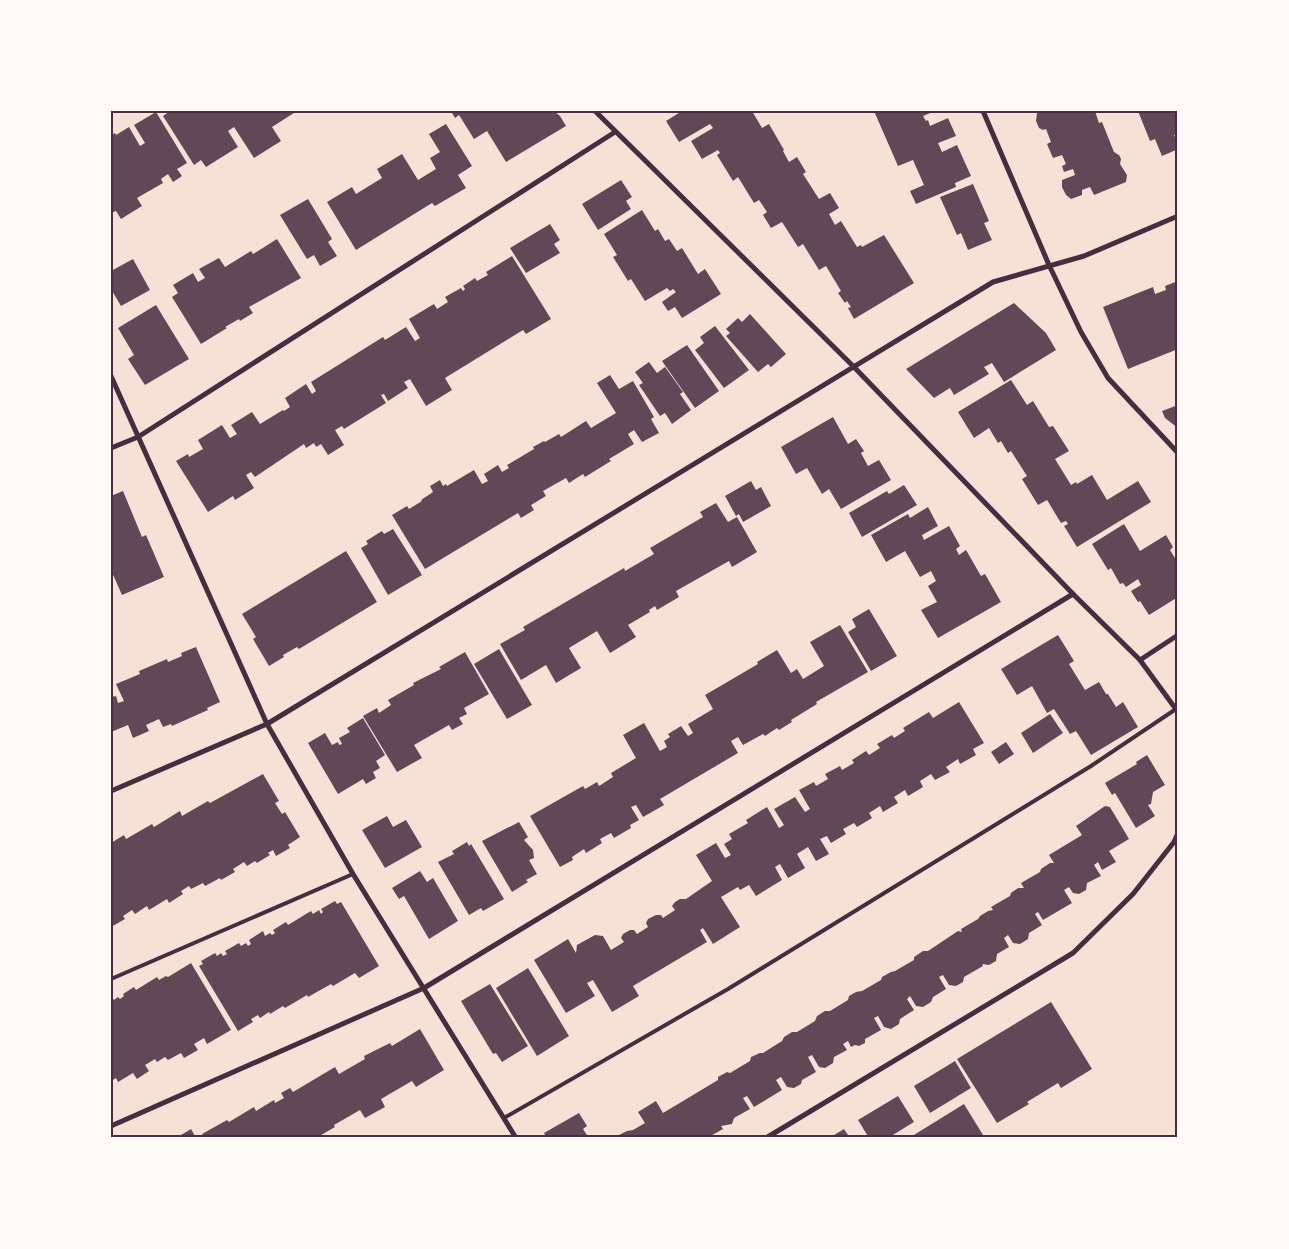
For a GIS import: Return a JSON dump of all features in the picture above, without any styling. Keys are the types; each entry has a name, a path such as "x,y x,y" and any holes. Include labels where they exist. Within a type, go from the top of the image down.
{"street":[{"path":"595,111 853,366 1073,594 1140,660 1177,711"},
{"path":"983,111 1049,265 1081,332 1108,378 1178,452"},
{"path":"111,448 138,437 615,132"},
{"path":"111,791 267,724 993,282 1084,256 1178,216"},
{"path":"111,376 267,724 353,874 516,1138"},
{"path":"111,1126 424,988 1073,594"},
{"path":"1140,660 1178,635"},
{"path":"766,1138 1073,953 1133,894 1174,842 1178,833"}],"lane":[{"path":"504,1118 728,989 1177,711"},
{"path":"111,979 353,874"}],"building":[{"path":"170,111 297,111 272,127 281,141 254,158 234,127 228,131 238,147 206,167 201,160 194,165 163,116"},
{"path":"451,111 554,111 560,116 566,126 506,162 487,131 474,139 459,115 455,118"},
{"path":"682,111 752,111 762,128 769,124 789,162 797,157 806,172 803,174 819,199 830,193 839,208 829,214 835,225 841,221 857,247 861,245 862,247 884,235 914,283 854,319 848,308 851,307 847,301 845,303 838,293 841,291 826,266 819,270 803,244 798,247 782,222 771,228 763,215 767,212 759,200 754,203 738,177 733,181 717,155 720,153 718,150 702,159 691,141 713,128 710,124 679,142 666,121"},
{"path":"874,111 935,111 923,116 926,121 928,120 930,126 948,118 956,136 938,143 942,152 957,145 971,176 955,183 956,187 916,204 910,191 924,185 913,160 898,166"},
{"path":"1040,111 1095,111 1099,123 1102,122 1114,152 1121,159 1120,164 1127,175 1126,182 1094,195 1090,187 1082,190 1082,195 1071,199 1066,195 1062,187 1062,180 1075,175 1073,169 1064,172 1062,166 1066,164 1062,155 1053,158 1047,144 1051,142 1046,129 1039,128 1036,121 1037,113"},
{"path":"1138,111 1178,111 1178,133 1174,135 1178,143 1178,149 1162,156 1155,139 1150,141"},
{"path":"156,112 187,163 177,169 182,176 173,182 168,174 161,179 163,183 137,198 142,206 121,219 116,211 111,213 111,135 115,133 116,135 129,127 140,146 145,143 134,125"},
{"path":"446,124 472,166 458,175 466,188 435,206 432,203 356,250 327,202 352,187 356,194 382,178 377,169 402,154 418,180 436,169 430,158 440,152 429,134"},
{"path":"621,180 632,197 626,201 631,209 598,230 582,204"},
{"path":"973,184 989,221 984,223 992,240 968,250 961,233 957,235 940,197"},
{"path":"308,199 332,239 328,242 337,256 320,266 314,255 307,259 280,215"},
{"path":"642,210 655,231 658,229 665,241 669,239 677,251 682,248 698,274 705,269 721,294 682,318 675,307 668,311 662,302 676,292 673,289 670,291 667,288 645,301 631,279 628,281 613,257 617,255 604,234"},
{"path":"550,224 560,240 554,244 560,253 526,273 510,248"},
{"path":"277,239 301,278 249,307 253,313 225,327 227,328 201,344 172,297 178,293 173,285 193,273 198,282 205,278 199,269 219,258 225,267 251,251 253,254"},
{"path":"512,256 551,319 526,334 523,330 445,378 452,390 426,406 410,379 404,382 408,388 388,401 384,394 381,395 386,403 344,429 342,426 335,430 344,445 328,455 321,444 316,447 314,443 306,448 304,444 255,477 251,472 246,475 254,488 235,500 233,496 208,512 176,461 188,454 189,457 203,449 198,440 222,425 230,438 237,434 231,425 252,412 260,424 284,411 290,407 285,398 306,384 312,394 316,391 311,382 383,337 385,340 406,327 415,341 420,338 409,319 434,304 437,309 448,302 445,297 461,288 463,291 465,289 463,286 475,278 477,281 488,275 486,272"},
{"path":"133,259 150,290 121,306 111,289 111,271"},
{"path":"1178,281 1178,349 1128,369 1103,307 1153,287 1155,294 1166,290 1165,286"},
{"path":"1014,303 1046,333 1056,350 1004,382 992,363 984,367 989,374 954,395 950,388 934,398 906,369"},
{"path":"156,305 189,359 145,385 128,359 134,355 118,328"},
{"path":"750,314 786,354 771,367 768,364 758,372 726,336 730,333 726,329 738,318 742,322"},
{"path":"715,326 749,370 724,388 695,350 704,343 700,337"},
{"path":"687,345 719,391 695,408 662,361"},
{"path":"649,362 657,373 665,367 683,392 680,394 691,410 672,424 665,413 660,416 639,385 643,383 635,372"},
{"path":"610,375 619,389 633,381 654,417 651,419 659,433 642,442 634,430 628,434 634,444 609,459 611,461 585,477 583,474 569,483 566,478 543,491 546,496 531,505 534,510 521,518 518,513 425,569 392,515 407,506 409,509 422,501 433,492 430,486 440,480 443,486 446,484 447,486 474,470 482,484 488,481 484,474 498,465 502,472 509,468 507,465 544,441 559,434 561,437 586,421 591,428 616,413 597,383"},
{"path":"1011,380 1027,405 1033,401 1049,427 1053,426 1069,451 1055,459 1071,485 1076,482 1077,484 1092,475 1107,500 1138,481 1151,502 1077,547 1064,526 1068,524 1066,521 1061,523 1047,500 1038,505 1022,479 1027,476 1011,451 1008,453 1001,441 998,443 989,428 974,438 958,412"},
{"path":"1178,405 1178,428 1165,418 1162,411"},
{"path":"833,417 848,444 856,439 864,451 861,453 868,466 879,460 891,480 841,509 829,489 822,494 807,468 796,474 781,447"},
{"path":"751,481 756,490 761,487 771,506 743,522 739,514 736,516 725,496"},
{"path":"904,485 917,505 862,537 849,513 887,491 889,494"},
{"path":"123,491 142,537 146,535 164,577 122,595 111,570 111,496"},
{"path":"716,503 728,522 737,517 757,552 732,567 729,561 676,591 679,597 657,610 655,606 649,610 650,612 628,625 636,637 610,653 597,631 569,648 581,668 556,683 546,665 521,680 500,644 525,630 523,627 624,568 625,571 654,554 650,548 703,517 700,512"},
{"path":"928,507 938,526 922,535 924,540 949,526 960,546 956,549 959,555 966,550 981,576 985,574 1001,602 938,638 921,610 937,602 928,586 936,581 931,571 920,577 905,551 886,562 871,535 908,514 910,518"},
{"path":"1124,524 1140,551 1166,535 1173,547 1170,550 1178,563 1178,597 1149,615 1131,591 1141,585 1138,579 1126,587 1123,583 1120,584 1111,568 1108,570 1092,544"},
{"path":"393,529 422,575 388,595 361,548 368,544 366,541 382,531 384,534"},
{"path":"346,551 377,602 299,649 297,647 283,655 284,657 269,666 253,639 256,637 242,614"},
{"path":"869,609 897,656 871,671 848,632 856,627 852,619"},
{"path":"840,625 868,672 816,702 817,704 779,730 777,728 765,736 763,734 743,745 738,737 731,741 738,753 660,799 664,805 643,817 636,805 631,807 639,820 630,825 631,828 614,838 611,833 600,839 602,843 586,853 584,849 572,857 573,860 560,867 530,816 583,786 585,789 597,782 599,786 613,777 611,773 636,758 623,735 644,723 660,751 667,747 664,741 670,737 668,734 681,726 688,736 693,733 688,724 713,709 705,695 758,664 757,662 777,650 791,673 797,669 803,679 824,666 810,642"},
{"path":"1058,635 1074,661 1069,664 1085,690 1099,682 1116,707 1123,702 1138,727 1091,755 1076,731 1070,734 1054,709 1047,713 1032,686 1017,695 1001,669"},
{"path":"196,647 220,702 207,708 208,710 172,726 171,724 163,727 159,719 146,725 149,731 133,738 128,725 111,732 111,697 116,696 118,703 124,701 116,684 140,674 139,671 167,659 168,662 182,656 181,653"},
{"path":"499,649 532,705 507,719 474,664"},
{"path":"465,652 489,694 464,708 467,714 459,718 463,724 452,730 449,725 414,745 422,758 397,772 363,716 377,708 379,713 391,705 388,700 414,685 413,683 441,669 439,667"},
{"path":"959,702 984,743 973,749 976,755 960,764 958,759 946,767 950,772 935,780 931,774 920,781 923,787 908,796 905,790 894,797 898,803 883,812 880,806 869,813 872,818 857,827 854,823 843,829 846,834 831,843 827,836 820,839 829,854 816,861 808,847 800,852 797,854 805,868 788,878 780,864 775,867 782,880 756,896 749,885 740,890 738,887 721,897 740,927 713,944 703,928 700,930 707,942 633,986 639,996 612,1012 593,980 587,983 595,996 566,1013 534,960 568,939 576,953 577,945 595,935 603,936 611,950 624,942 621,938 623,934 634,930 637,934 648,927 646,923 648,919 656,915 661,915 663,918 675,910 672,906 675,902 680,899 686,899 712,881 696,855 716,843 725,858 731,855 724,844 732,839 729,834 748,823 746,820 767,807 779,828 784,825 774,809 795,797 805,812 810,809 799,790 814,782 816,786 828,779 825,774 840,766 842,770 854,763 852,760 866,751 869,755 880,748 877,744 892,735 894,738 905,731 903,728 929,712 933,718"},
{"path":"1050,714 1063,733 1033,753 1021,733"},
{"path":"363,718 385,755 376,761 380,768 373,772 376,778 366,784 363,779 338,794 308,743 325,733 332,745 338,742 339,745 342,744 339,738 350,732 347,728"},
{"path":"1006,742 1014,754 999,764 991,752"},
{"path":"1147,755 1165,785 1153,792 1151,804 1148,805 1155,816 1136,828 1115,793 1112,795 1105,783 1137,764 1136,762"},
{"path":"263,774 279,801 275,803 282,814 285,812 300,837 288,845 290,848 276,856 273,850 268,853 270,855 257,863 255,861 247,866 244,862 233,869 235,872 221,880 220,878 205,886 203,883 191,889 189,886 181,891 183,894 169,903 167,899 149,910 147,906 135,914 132,910 123,916 125,919 111,927 111,843 124,835 126,839 152,824 154,827 180,811 182,816"},
{"path":"1105,806 1110,807 1129,839 1109,851 1116,862 1102,870 1098,862 1094,865 1101,876 1087,883 1086,890 1079,894 1073,893 1069,887 1064,890 1072,903 1043,920 1038,912 1035,914 1042,925 1029,933 1028,939 1020,944 1013,943 1008,935 1004,938 1009,947 997,954 996,961 989,965 982,964 983,966 964,977 963,982 956,986 949,985 943,975 939,977 946,989 933,997 931,1002 923,1007 916,1006 910,996 907,999 914,1010 900,1019 899,1024 891,1029 884,1027 878,1016 874,1018 881,1030 865,1039 865,1043 859,1046 851,1047 848,1041 843,1044 847,1050 834,1057 833,1063 825,1068 819,1067 812,1055 808,1057 816,1072 802,1080 801,1084 794,1088 787,1087 781,1077 776,1080 782,1090 754,1107 747,1096 743,1098 750,1109 734,1118 732,1124 721,1126 723,1129 707,1138 619,1138 619,1135 645,1123 638,1112 656,1101 663,1113 718,1080 718,1077 727,1072 730,1073 750,1061 751,1057 763,1053 792,1032 797,1032 815,1021 817,1016 825,1011 830,1011 848,1000 849,996 862,991 881,980 882,977 914,960 914,957 923,951 928,951 958,931 962,932 961,929 988,911 993,910 991,907 1010,896 1018,888 1024,888 1021,883 1040,872 1041,869 1050,863 1054,863 1049,855 1082,835 1076,826"},
{"path":"387,816 393,827 406,820 422,847 385,868 362,830"},
{"path":"519,822 528,837 524,840 533,850 534,858 529,860 537,874 526,880 528,882 512,892 482,841"},
{"path":"467,842 469,846 471,844 504,899 483,911 481,908 469,915 438,862 454,854 452,851"},
{"path":"420,871 427,882 433,878 458,921 429,939 404,896 399,899 392,888"},
{"path":"335,901 337,904 341,902 379,966 359,978 355,973 333,986 331,984 308,997 307,995 285,1008 283,1006 260,1018 258,1015 251,1019 253,1022 238,1031 199,966 203,964 201,961 215,953 217,956 221,953 223,956 227,954 225,951 239,943 241,946 246,943 248,946 251,944 249,940 263,931 265,936 270,933 272,935 275,933 273,930 286,922 288,925 311,911 313,914 319,910 321,914 323,912 321,909"},
{"path":"191,963 231,1030 207,1044 204,1038 194,1044 198,1050 184,1058 181,1053 168,1060 165,1057 157,1062 155,1059 145,1065 149,1071 137,1079 133,1073 118,1082 116,1078 111,1081 111,995 114,1000 118,997 120,999 124,996 123,994 134,987 136,990 157,977 159,980 166,976 168,977"},
{"path":"528,968 569,1036 537,1056 496,988"},
{"path":"490,984 528,1046 502,1062 496,1053 493,1054 461,1001"},
{"path":"1051,1002 1092,1069 1061,1088 1058,1083 1027,1102 1029,1104 997,1123 957,1059"},
{"path":"420,1029 444,1070 416,1087 412,1081 381,1099 385,1107 365,1118 360,1110 316,1138 204,1138 202,1134 227,1120 229,1122 254,1107 256,1111 274,1100 275,1103 284,1098 281,1093 290,1088 293,1092 335,1067 339,1074 365,1059 364,1056 390,1043 392,1046"},
{"path":"955,1061 971,1088 930,1113 914,1086"},
{"path":"898,1096 914,1122 888,1138 869,1138 858,1120"},
{"path":"964,1104 983,1135 979,1138 909,1138"},
{"path":"579,1113 587,1126 583,1129 589,1138 547,1138 544,1133"},
{"path":"191,1129 196,1138 176,1138"},
{"path":"844,1129 850,1138 829,1138"}]}
